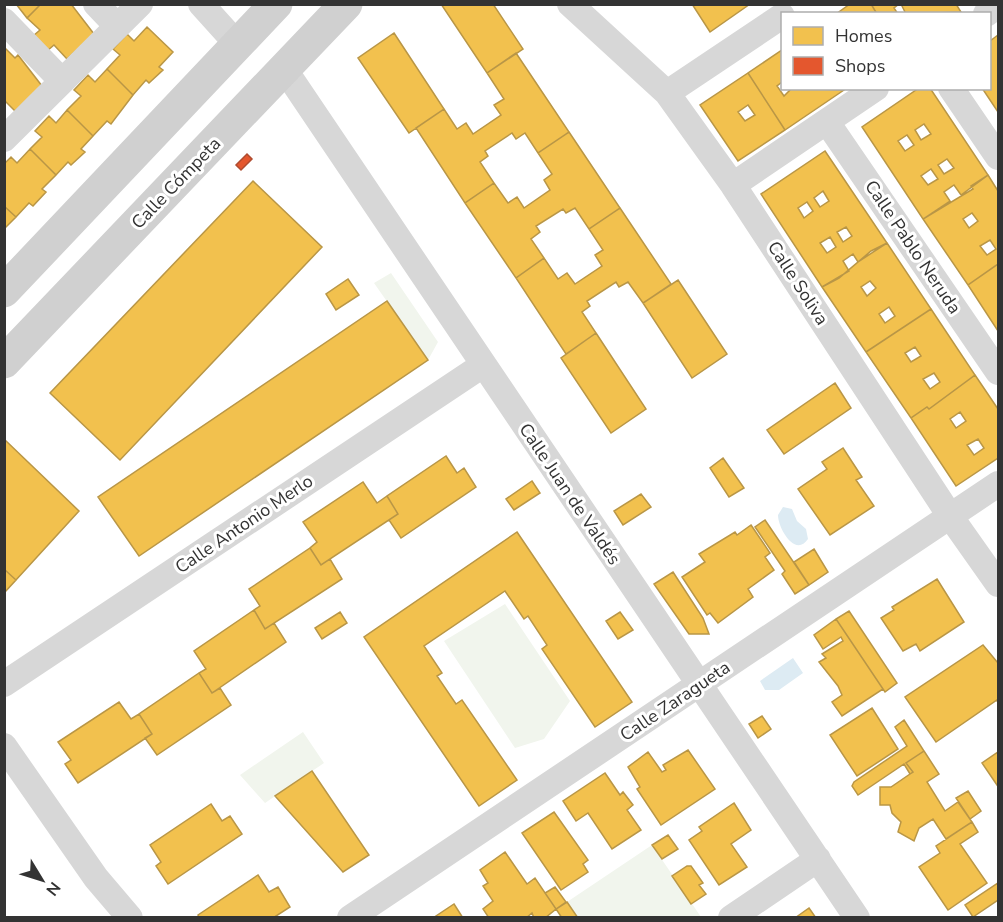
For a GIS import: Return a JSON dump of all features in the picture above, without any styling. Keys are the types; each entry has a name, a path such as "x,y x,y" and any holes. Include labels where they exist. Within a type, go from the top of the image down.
{"main road":[{"path":"4,291 276,4"},
{"name":"Calle Cómpeta","path":"4,362 346,4"}],"street":[{"path":"96,4 117,26"},
{"path":"4,139 140,4"},
{"path":"201,4 238,45"},
{"name":"Calle Soliva","path":"570,4 667,93 733,185 950,516 999,584"},
{"path":"667,93 781,17"},
{"path":"4,21 62,81"},
{"name":"Calle Juan de Valdés","path":"285,70 857,918"},
{"path":"733,185 873,90"},
{"path":"952,90 999,157"},
{"name":"Calle Pablo Neruda","path":"827,122 999,372"},
{"name":"Calle Antonio Merlo","path":"4,684 483,365"},
{"name":"Calle Zaragueta","path":"350,918 999,484"},
{"path":"4,746 96,878 130,918"},
{"path":"731,918 818,859"}],"shaded area":[{"path":"391,273 438,342 428,360 374,283"},
{"path":"783,507 792,509 797,521 806,529 808,539 803,544 793,543 784,533 778,515"},
{"path":"505,604 570,701 544,739 515,748 444,641"},
{"path":"793,658 803,673 779,690 765,690 760,681"},
{"path":"303,732 324,763 265,803 240,775"},
{"path":"652,845 701,917 578,917 567,902"}],"building: Homes":[{"path":"16,4 41,4 27,18"},
{"path":"41,4 71,4 94,34 67,59 54,45 47,51 33,36 40,30 27,18"},
{"path":"441,4 493,4 523,49 487,73"},
{"path":"692,4 750,4 710,32"},
{"path":"850,4 871,4 876,12 839,12"},
{"path":"871,4 899,4 894,8 897,12 876,12"},
{"path":"901,4 956,4 961,12 905,12"},
{"path":"147,27 173,52 159,67 163,70 149,83 146,80 133,95 107,69 120,55 113,49 127,34 134,41"},
{"path":"394,33 444,109 409,133 358,58"},
{"path":"998,35 998,112 983,90 991,90 991,40"},
{"path":"4,47 15,58 18,55 42,86 15,111 4,100"},
{"path":"781,51 781,83 777,86 784,96 790,90 844,90 785,130 748,73"},
{"path":"516,53 569,132 538,153 525,133 516,139 512,133 485,151 488,156 480,162 494,183 465,203 416,128 444,109 457,129 466,123 473,134 501,115 494,105 504,99 487,73"},
{"path":"107,69 133,95 111,124 107,121 93,136 67,110 81,96 74,90 88,75 95,82"},
{"path":"748,73 785,130 738,161 700,105","holes":["748,105 755,115 745,121 738,112"]},
{"path":"916,90 931,90 988,175 961,195 954,185 944,192 950,201 923,219 862,127","holes":["924,124 931,134 921,140 915,130","907,135 914,145 905,151 898,141","947,159 954,168 944,174 938,165","931,169 938,179 928,185 921,176"]},
{"path":"67,110 93,136 81,149 85,152 71,165 68,162 56,175 30,149 42,137 35,131 49,116 56,123"},
{"path":"569,132 620,208 589,229 575,208 566,213 563,209 536,226 540,232 531,239 544,258 516,278 465,203 494,183 508,203 517,197 524,208 550,190 544,180 552,174 538,153"},
{"path":"30,149 56,175 42,189 46,192 33,206 29,203 16,217 4,206 4,164 11,157 17,163"},
{"path":"825,151 887,243 858,262 853,254 843,261 849,271 822,287 761,194","holes":["823,191 829,201 820,207 814,198","807,202 813,211 804,218 798,208","846,227 852,236 843,242 837,232","830,237 836,247 827,253 820,243"]},
{"path":"988,175 998,191 998,264 968,285 923,219 973,189 971,186","holes":["972,213 978,221 969,228 963,219","990,240 996,249 987,255 980,246"]},
{"path":"253,181 322,247 120,460 50,393"},
{"path":"4,206 16,217 4,229"},
{"path":"620,208 671,284 643,303 628,282 619,287 616,282 587,301 590,306 582,312 596,333 566,354 516,278 544,258 558,279 567,273 575,284 602,266 595,255 603,250 589,229"},
{"path":"887,243 931,309 866,352 822,287 839,278 871,251","holes":["870,281 876,288 867,296 861,287","889,307 895,316 885,323 879,314"]},
{"path":"998,264 998,331 968,285"},
{"path":"348,279 359,295 336,310 326,294"},
{"path":"678,280 727,354 692,378 643,303"},
{"path":"387,301 428,360 139,556 98,497"},
{"path":"931,309 975,375 929,409 927,407 911,418 866,352","holes":["915,347 921,356 911,362 905,353","934,373 940,382 930,389 923,379"]},
{"path":"596,333 646,409 611,433 561,358"},
{"path":"975,375 998,409 998,458 956,486 911,418 927,407 929,409","holes":["960,412 966,421 956,428 950,419","978,439 984,448 974,455 967,445"]},
{"path":"835,383 851,408 784,454 767,430"},
{"path":"4,439 79,511 16,580 4,569"},
{"path":"843,448 862,477 856,480 874,506 830,535 798,489 827,469 822,462"},
{"path":"446,456 457,473 464,468 476,487 401,538 389,520 398,514 387,496"},
{"path":"723,458 744,488 729,497 710,468"},
{"path":"532,481 540,493 514,510 506,499"},
{"path":"363,482 377,503 387,496 398,514 321,565 310,548 317,542 303,522"},
{"path":"641,494 651,507 623,525 614,511"},
{"path":"765,520 809,585 795,594 782,574 785,571 755,527"},
{"path":"751,525 770,553 765,557 774,570 748,589 753,597 718,623 710,613 707,615 682,577 705,562 699,554 735,532 737,535"},
{"path":"517,532 632,702 595,727 542,649 547,645 528,616 524,619 505,591 424,646 442,673 437,676 456,704 462,700 517,780 479,806 364,637"},
{"path":"310,548 321,565 330,559 342,579 265,629 254,610 260,606 249,589"},
{"path":"814,549 828,572 809,585 794,562"},
{"path":"4,569 16,580 4,593"},
{"path":"673,572 703,618 709,634 689,634 654,584"},
{"path":"937,579 964,622 920,651 916,644 903,651 881,618 894,610 892,607"},
{"path":"254,610 265,629 274,623 286,642 212,693 199,673 206,669 194,651"},
{"path":"849,611 897,683 885,692 836,619"},
{"path":"340,612 347,623 322,639 315,628"},
{"path":"620,612 633,630 618,639 606,621"},
{"path":"836,619 883,689 842,716 832,702 842,695 838,686 819,662 826,658 822,654 843,641 841,637 823,649 814,635"},
{"path":"983,645 998,663 998,703 997,700 936,742 905,697"},
{"path":"199,673 212,693 220,688 231,705 157,755 145,738 152,734 139,714"},
{"path":"119,702 131,719 139,714 152,734 78,783 65,764 71,760 58,742"},
{"path":"872,708 898,749 857,776 830,735"},
{"path":"762,716 771,729 758,738 749,724"},
{"path":"904,720 924,751 906,763 913,772 910,774 904,764 858,795 852,786 854,782 907,746 895,727"},
{"path":"688,750 715,789 661,825 637,789 640,787 628,767 648,752 662,772 666,770 663,765"},
{"path":"924,751 939,774 927,782 945,811 958,802 972,822 946,839 933,819 919,828 914,841 898,832 901,822 892,813 890,805 880,805 880,787 891,787 913,772 906,763"},
{"path":"998,752 998,784 997,785 982,763"},
{"path":"312,771 369,855 343,872 275,796"},
{"path":"605,773 620,795 623,792 633,805 627,810 641,830 612,849 588,813 576,821 563,801"},
{"path":"968,791 981,811 970,819 956,798"},
{"path":"734,803 751,830 731,844 747,867 719,885 689,840 702,831 699,827"},
{"path":"211,804 222,821 230,816 242,834 168,884 156,866 161,862 150,845"},
{"path":"554,812 588,860 583,864 588,872 561,890 522,833"},
{"path":"972,822 978,832 960,844 987,883 948,910 919,867 940,853 936,846"},
{"path":"668,835 678,849 662,859 652,845"},
{"path":"505,852 527,884 535,878 556,909 545,918 534,918 532,913 526,918 489,918 483,909 493,901 483,886 488,883 480,870"},
{"path":"687,866 691,866 703,883 699,885 706,894 691,904 672,876"},
{"path":"258,875 269,892 278,887 290,907 273,918 199,918 198,915"},
{"path":"998,883 998,900 973,917 965,905"},
{"path":"555,887 566,902 556,909 545,893"},
{"path":"567,902 578,918 562,918 556,909"},
{"path":"454,904 463,918 433,918"},
{"path":"809,908 816,918 795,918"}],"building: Shops":[{"path":"247,154 252,159 241,170 236,165"}]}
